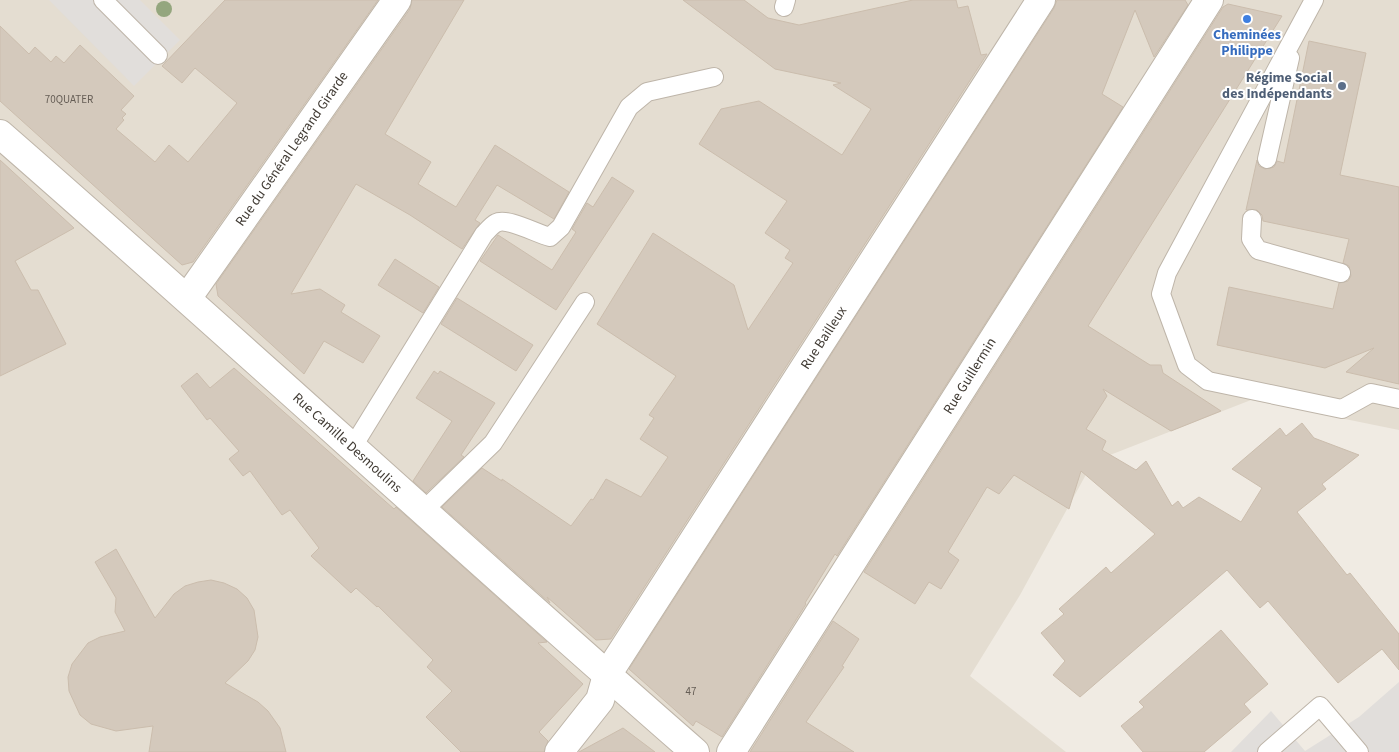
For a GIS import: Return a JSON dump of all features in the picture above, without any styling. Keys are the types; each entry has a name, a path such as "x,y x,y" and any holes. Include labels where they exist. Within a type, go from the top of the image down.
{"street":[{"name":"Rue du Général Legrand Girarde","path":"188,297 397,0"},
{"name":"Rue Bailleux","path":"559,752 600,700 607,675 1041,0"},
{"name":"Rue Guillermin","path":"731,752 1209,0"},
{"name":"Rue Camille Desmoulins","path":"0,134 188,297 422,512 695,752"}],"lane":[{"path":"102,0 158,55"},
{"path":"1314,0 1166,273 1162,294 1187,366 1208,380 1342,409 1371,393 1399,399"},
{"path":"1267,159 1295,35"},
{"path":"352,448 484,234 496,223 508,221 535,233 550,237 561,227 629,107 647,92 714,78"},
{"path":"1252,219 1251,239 1258,250 1341,273"},
{"path":"422,512 493,443 585,302"},
{"path":"1267,752 1320,706 1358,752"}],"shaded area":[{"path":"0,0 1399,0 1399,430 1251,400 1110,455 1089,469 1020,595 970,676 1066,752 0,752"},
{"path":"49,0 140,0 180,40 134,86"},
{"path":"1399,682 1399,752 1231,752 1271,711 1305,751 1359,717"}],"building":[{"path":"225,0 378,0 193,262 182,265 0,101 0,26 29,54 35,47 51,62 56,56 64,63 80,45 134,96 121,110 126,114 122,118 124,120 116,129 155,162 169,145 188,162 237,103 195,68 182,83 162,66"},
{"path":"412,0 464,0 385,134 431,162 418,184 456,207 495,145 569,192 554,219 497,185 475,220 480,223 462,249 410,215 356,184 291,294 320,289 345,305 341,312 380,336 363,363 324,341 304,374 218,296 216,284 410,9"},
{"path":"683,0 744,0 768,18 799,25 913,0 956,0 958,8 968,6 981,55 987,54 611,639 596,640 547,597 550,603 442,507 482,468 502,481 502,479 571,526 591,499 593,500 606,479 641,497 668,457 640,439 654,418 649,415 676,376 597,324 653,233 734,285 748,330 793,263 785,258 790,250 765,233 787,201 699,144 721,109 759,101 842,155 871,109 833,85 841,83 775,69"},
{"path":"1057,0 1185,0 1188,5 1154,57 1135,10 1102,94 1123,107 837,556 835,554 806,604 722,737 696,721 693,726 629,669 1054,8"},
{"path":"1228,4 1282,16 1088,326 1150,365 1161,365 1163,373 1221,411 1171,431 1103,389 1107,396 1086,429 1106,441 1102,450 1136,470 1146,461 1172,506 1178,501 1183,508 1199,497 1241,522 1262,488 1232,469 1280,428 1286,436 1302,423 1314,438 1359,455 1322,484 1326,489 1297,512 1347,575 1350,573 1399,634 1399,670 1382,649 1338,683 1268,601 1260,608 1227,570 1080,697 1053,675 1065,661 1041,633 1064,614 1059,609 1106,567 1111,573 1155,534 1081,471 1069,509 1014,475 999,494 987,487 948,552 959,560 941,589 929,582 915,604 864,572 1223,7"},
{"path":"1309,41 1366,53 1340,175 1399,187 1399,384 1346,372 1374,348 1325,368 1217,345 1229,287 1333,309 1339,283 1348,281 1351,276 1349,266 1343,263 1349,239 1263,221 1262,215 1257,210 1246,210 1257,160 1259,166 1265,169 1274,167 1277,161 1284,163"},
{"path":"0,160 74,228 15,261 31,290 38,290 66,344 0,376"},
{"path":"612,177 634,191 556,310 480,261 498,235 552,270 576,232 572,229 587,203 593,207"},
{"path":"395,259 439,287 423,313 378,285"},
{"path":"457,298 533,345 516,371 441,324"},
{"path":"234,368 394,509 396,507 547,642 538,643 583,684 539,732 548,741 544,752 461,752 426,717 452,691 427,667 433,660 378,606 356,588 351,593 311,556 319,548 290,510 282,515 250,471 243,476 229,459 239,451 210,418 207,420 181,386 197,373 210,388"},
{"path":"434,371 438,374 440,371 495,403 461,455 464,457 426,493 413,481 452,421 416,398"},
{"path":"116,549 155,618 174,594 185,586 198,582 211,580 224,583 237,589 247,598 254,610 258,637 255,650 248,661 225,683 258,702 268,711 280,728 286,752 149,752 153,726 116,731 91,724 80,715 69,691 68,677 72,664 88,643 100,637 125,631 115,612 116,598 95,562"},
{"path":"833,621 859,639 842,666 844,667 806,722 854,752 750,752"},
{"path":"1221,630 1268,684 1244,704 1251,712 1204,752 1143,752 1121,726 1144,707 1139,702"},
{"path":"623,728 655,752 579,752"}],"place":[{"name":"Cheminées Philippe","path":"1247,19"},
{"name":"Régime Social des Indépendants","path":"1342,86"}]}
